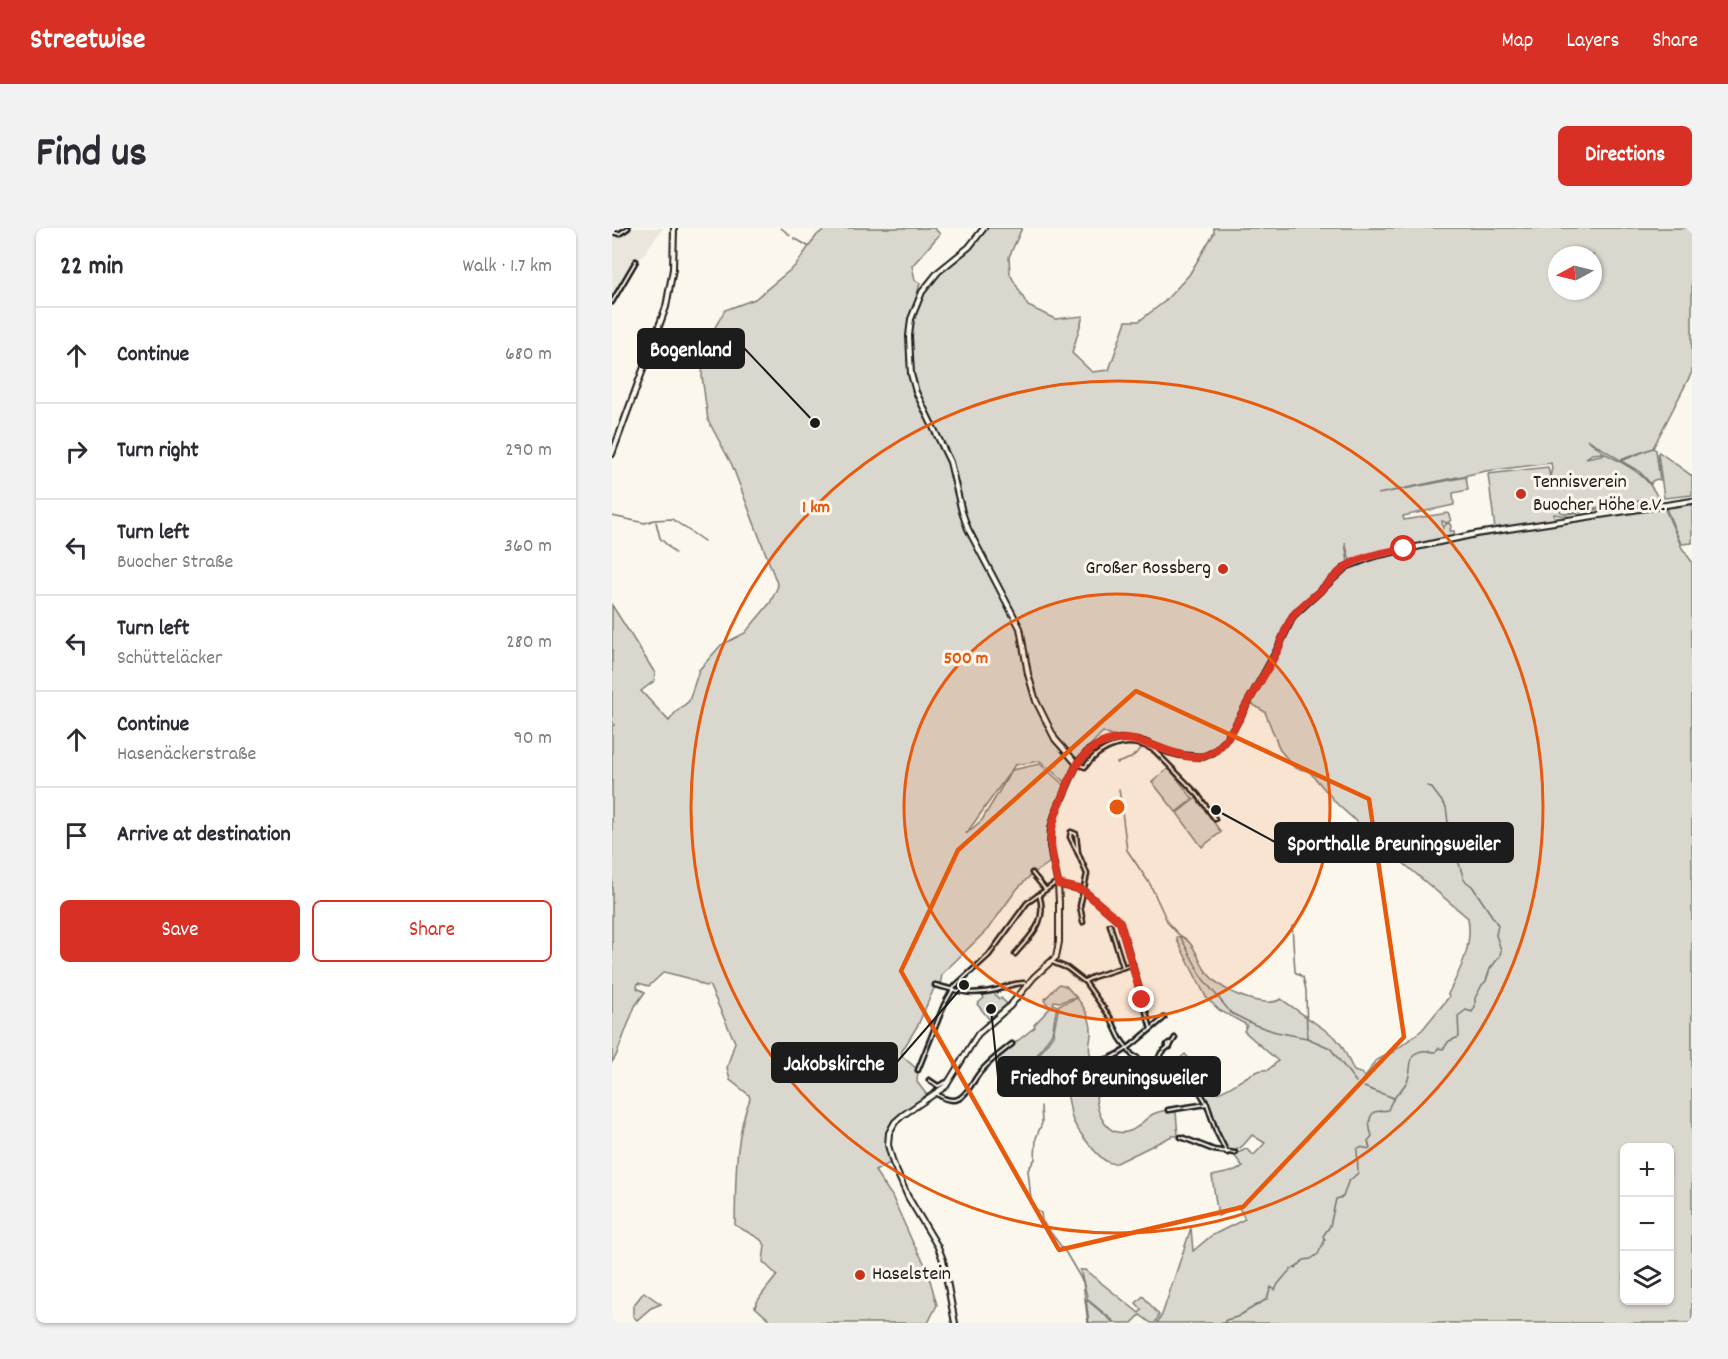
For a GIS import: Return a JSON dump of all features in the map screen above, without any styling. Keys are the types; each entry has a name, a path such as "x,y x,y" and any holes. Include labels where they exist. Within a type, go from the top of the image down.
{"street":[{"path":"612,232 619,234 628,228"},
{"path":"612,454 666,308 672,276 674,228"},
{"path":"984,228 969,247 938,272 922,292 911,320 909,336 911,374 916,392 950,462 968,529 1020,628 1028,674 1036,700 1056,739 1077,764 1085,767 1092,758 1116,744 1136,744 1151,749 1198,795 1215,819"},
{"path":"612,302 636,261"},
{"path":"955,1323 948,1282 940,1254 908,1197 888,1145 889,1133 895,1122 937,1094 949,1082 978,1034 1010,1006 1040,971 1056,957 1059,942 1058,884 1051,851 1051,828 1077,764 1095,747 1112,740 1127,739 1144,742 1175,754 1203,757 1214,752 1235,726 1293,616 1346,567 1354,563 1398,550 1476,534 1692,501"},
{"path":"1078,853 1076,834 1071,832 1069,835 1087,874 1080,906 1083,922"},
{"path":"1032,873 1045,889"},
{"path":"918,1070 952,991 959,982 984,962 1021,909 1050,885 1058,884 1083,890 1120,922 1151,1029"},
{"path":"1015,954 1040,922 1039,894"},
{"path":"1110,925 1123,967"},
{"path":"1052,962 1067,968 1085,982 1110,1017 1127,1050 1136,1058 1154,1068 1189,1078 1198,1087 1227,1153"},
{"path":"1085,982 1093,977 1133,964"},
{"path":"935,985 952,991 980,993 1019,983 1027,985"},
{"path":"1104,1060 1118,1056 1127,1050 1164,1018"},
{"path":"1154,1068 1161,1053 1170,1046 1175,1038"},
{"path":"937,1094 949,1099 964,1096 982,1069 1012,1044"},
{"path":"1143,1083 1162,1071"},
{"path":"929,1080 938,1086 949,1082"},
{"path":"1168,1110 1207,1104"},
{"path":"1181,1137 1214,1150 1235,1153"}],"highlighted area":[{"path":"1136,691 1369,799 1404,1037 1243,1207 1059,1250 901,971 958,850"}],"shaded area":[{"path":"612,228 663,228 638,262 612,305"},
{"path":"826,228 934,228 940,234 912,266 915,280 920,283 907,335 907,361 913,389 947,457 959,511 966,531 1017,626 1031,693 1049,731 1073,765 1066,783 1040,761 1015,765 966,834 982,820 1012,770 1040,764 1065,786 1049,833 1049,863 1031,875 1017,889 988,929 942,974 940,987 935,986 918,1025 902,1051 902,1056 918,1070 917,1082 927,1095 893,1122 886,1139 890,1163 875,1171 892,1196 926,1266 937,1305 928,1323 773,1323 755,1307 761,1295 777,1275 763,1262 765,1245 760,1239 735,1225 738,1145 750,1099 749,1095 730,1080 727,1068 735,1042 709,985 705,986 688,978 664,972 649,986 638,983 637,988 645,992 635,1006 612,1062 612,726 614,725 612,720 612,605 655,673 654,681 641,691 669,721 689,701 699,670 721,645 745,633 770,603 778,586 732,465 708,420 702,376 704,346 725,310 755,299 795,266 817,235"},
{"path":"987,228 1022,228 1009,257 1010,274 1028,306 1055,319 1083,316 1072,353 1092,372 1109,370 1126,321 1139,321 1164,302 1189,275 1214,233 1214,228 1692,228 1692,372 1653,448 1620,460 1587,439 1604,453 1592,454 1586,458 1606,454 1636,471 1648,482 1658,498 1570,512 1561,509 1561,502 1553,503 1553,507 1557,506 1561,512 1566,514 1660,500 1662,504 1575,518 1554,514 1554,517 1560,519 1495,529 1488,474 1548,467 1550,477 1551,463 1486,471 1378,494 1466,477 1468,490 1453,493 1454,505 1403,516 1404,520 1448,513 1451,520 1447,523 1442,521 1443,528 1449,523 1450,531 1454,531 1455,536 1350,561 1345,542 1348,563 1292,614 1234,723 1223,741 1211,752 1203,756 1175,753 1138,740 1115,738 1103,732 1075,759 1055,736 1035,694 1029,677 1024,630 967,520 953,464 919,393 911,361 913,322 921,297 929,283 954,258 974,245"},
{"path":"1653,448 1656,450 1660,480 1652,481 1651,484 1639,471 1621,461"},
{"path":"1659,452 1692,476 1692,495 1664,498"},
{"path":"1692,503 1692,543 1681,544 1666,508"},
{"path":"1664,507 1682,548 1692,562 1692,1323 1157,1323 1162,1315 1191,1228 1193,1251 1211,1236 1245,1219 1238,1206 1218,1216 1212,1176 1243,1167 1234,1155 1246,1149 1254,1155 1265,1143 1252,1135 1239,1149 1228,1151 1203,1091 1220,1092 1260,1070 1268,1070 1278,1061 1244,1031 1247,1025 1219,1010 1206,997 1177,937 1181,936 1189,942 1205,970 1226,990 1260,1001 1271,1002 1281,999 1335,1037 1354,1071 1363,1074 1365,1078 1375,1061 1393,1052 1422,1030 1449,997 1448,994 1464,958 1469,938 1468,918 1337,804 1309,771 1295,768 1280,750 1265,712 1249,702 1296,615 1346,571 1361,562 1412,548 1492,533"},
{"path":"1169,768 1193,799 1176,812 1152,782"},
{"path":"1196,798 1221,832 1202,847 1177,813"},
{"path":"1059,984 1066,986 1076,997 1060,1002 1054,1001 1053,1004 1057,1006 1052,1033 1029,1067 1023,1067 1014,1075 996,1058 1035,1027 1034,1025 1050,1008 1044,1000"},
{"path":"993,992 1007,1004 989,1019 977,1004 984,998 982,994"},
{"path":"1077,998 1090,1024 1091,1056 1107,1076 1096,1081 1102,1095 1096,1096 1098,1110 1105,1123 1109,1128 1122,1133 1136,1128 1153,1114 1167,1110 1168,1113 1176,1112 1178,1136 1172,1136 1117,1163 1112,1163 1099,1155 1082,1135 1072,1118 1062,1081 1052,1070 1036,1059 1053,1035 1059,1005"},
{"path":"1185,1054 1197,1068 1188,1076 1178,1075 1171,1066"},
{"path":"1080,1270 1085,1270 1139,1313 1142,1310 1136,1303 1143,1296 1159,1315 1155,1323 1151,1323 1140,1315 1132,1323 1116,1323 1088,1300"},
{"path":"644,1292 661,1304 651,1308 637,1320 633,1316 633,1306"},
{"path":"1087,1300 1114,1323 1089,1323"}],"waterway":[{"path":"781,228 790,235"},
{"path":"794,238 808,246"},
{"path":"612,516 645,523 672,519 704,541"},
{"path":"656,522 660,538 675,553"},
{"path":"1117,763 1131,758 1142,748"},
{"path":"1224,1323 1267,1299 1271,1287 1275,1290 1290,1270 1318,1254 1325,1240 1323,1236 1330,1226 1336,1199 1343,1197 1348,1182 1358,1173 1357,1149 1360,1147 1370,1149 1368,1141 1372,1136 1370,1118 1374,1112 1388,1110 1408,1079 1413,1056 1422,1051 1436,1052 1438,1048 1443,1049 1449,1041 1459,1037 1458,1016 1466,1010 1472,1012 1475,1007 1475,998 1486,981 1490,969 1500,956 1501,950 1496,935 1498,925 1472,886 1464,880 1449,830 1446,807 1431,787 1427,786"},
{"path":"1119,789 1127,850 1150,884 1168,923 1178,934"},
{"path":"1292,926 1295,971"},
{"path":"1179,934 1203,979 1231,1013 1255,1025 1307,1038 1330,1048 1356,1082"},
{"path":"1295,972 1303,977 1306,990 1307,1038"},
{"path":"1364,1087 1394,1098"},
{"path":"1041,1106 1042,1123 1036,1138 1035,1159 1028,1170 1031,1200 1035,1210 1041,1213 1042,1221 1066,1253 1083,1282 1088,1323"}],"place":[{"name":"Bogenland","path":"815,423"},
{"name":"Tennisverein Buocher Höhe e.V.","path":"1521,494"},
{"name":"Großer Rossberg","path":"1223,569"},
{"name":"Sporthalle Breuningsweiler","path":"1216,810"},
{"name":"Jakobskirche","path":"964,985"},
{"name":"Friedhof Breuningsweiler","path":"991,1009"},
{"name":"Haselstein","path":"860,1275"}],"route":[{"path":"1142,1000 1120,922 1083,890 1058,884 1051,851 1051,828 1077,764 1088,751 1112,740 1120,739 1144,742 1180,755 1203,757 1214,752 1235,726 1298,610 1348,566 1361,560 1404,549"}]}
